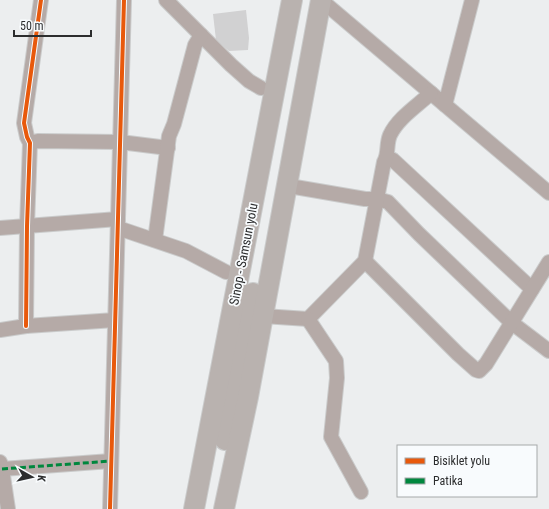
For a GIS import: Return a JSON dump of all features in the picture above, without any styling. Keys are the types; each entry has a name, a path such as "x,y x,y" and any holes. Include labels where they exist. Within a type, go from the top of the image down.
{"highway":[{"path":"183,509 226,272 278,0"},
{"name":"Sinop - Samsun yolu","path":"194,509 292,0"},
{"name":"Sinop - Samsun yolu","path":"212,509 308,0"},
{"path":"224,509 248,397 321,0"}],"street":[{"path":"26,326 30,143 27,138 24,123 41,0"},
{"path":"110,509 124,0"},
{"path":"166,0 250,81 261,88"},
{"path":"321,0 549,193"},
{"path":"445,105 472,0"},
{"path":"155,240 169,136 174,124 195,45 201,35"},
{"path":"308,320 365,261 384,162 387,157 389,137 396,124 430,93"},
{"path":"30,143 38,140 120,142 168,148"},
{"path":"387,157 393,160 532,289"},
{"path":"286,184 388,202 419,234 512,323 549,351"},
{"path":"0,228 118,224 155,240 186,251 226,272"},
{"path":"365,261 458,354 479,371 486,364 549,262"},
{"path":"262,316 308,320"},
{"path":"0,330 26,326 115,320"},
{"path":"308,320 336,361 337,378 331,437 361,492"},
{"path":"8,509 2,484 1,466 111,461"}],"building":[{"path":"246,10 249,38 248,50 229,51 216,40 213,14"}],"marked path":[{"path":"2,469 111,461"}],"cycle path":[{"path":"26,326 30,143 24,123 41,0"},
{"path":"110,509 124,0"}]}
